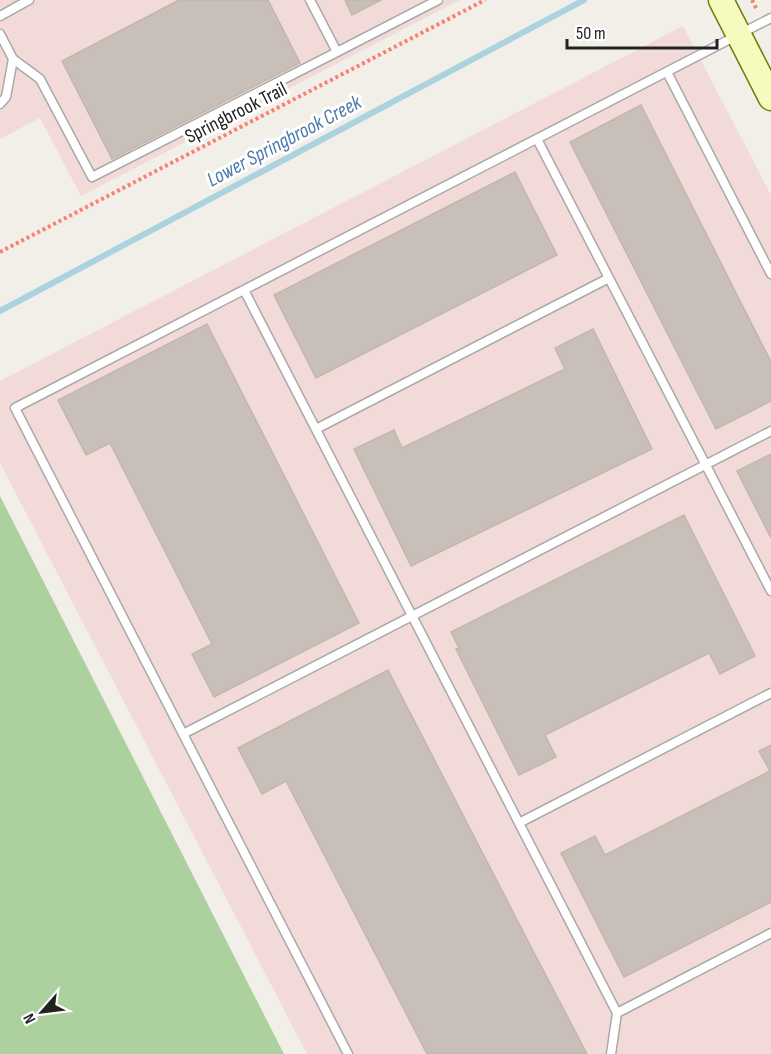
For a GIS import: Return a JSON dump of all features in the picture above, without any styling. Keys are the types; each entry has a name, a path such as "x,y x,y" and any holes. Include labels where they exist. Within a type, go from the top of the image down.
{"street":[{"path":"722,0 771,98"}],"lane":[{"path":"0,16 29,0"},
{"path":"310,0 337,52"},
{"path":"0,34 13,59 40,79 92,177 438,0"},
{"path":"348,1054 15,408 771,18"},
{"path":"0,104 6,97 13,59"},
{"path":"667,72 771,274"},
{"path":"537,139 771,591"},
{"path":"315,429 609,278"},
{"path":"244,290 617,1013 611,1054"},
{"path":"183,734 771,431"},
{"path":"519,823 771,693"},
{"path":"617,1013 771,933"}],"path":[{"name":"Springbrook Trail","path":"0,252 485,0"}],"shaded area":[{"path":"0,0 460,0 81,196 40,118 0,139"},
{"path":"683,26 771,195 771,1054 307,1054 0,463 0,381"}],"green space":[{"path":"0,496 284,1054 0,1054"}],"building":[{"path":"179,0 268,0 300,63 112,159 62,61"},
{"path":"345,0 381,0 352,15"},
{"path":"641,105 771,362 771,401 716,429 570,142"},
{"path":"515,172 557,255 316,378 274,295"},
{"path":"207,324 359,623 214,697 192,654 212,644 110,443 86,455 58,400"},
{"path":"593,329 652,449 411,566 354,449 394,430 402,448 565,369 555,348"},
{"path":"771,454 771,538 737,471"},
{"path":"684,515 755,656 720,674 709,653 545,735 556,757 519,775 456,649 459,648 451,632"},
{"path":"388,670 587,1054 427,1054 286,781 262,794 238,748"},
{"path":"771,745 771,902 624,977 561,853 595,836 605,855 770,771 759,751"}],"waterway":[{"name":"Lower Springbrook Creek","path":"0,311 584,0"}]}
